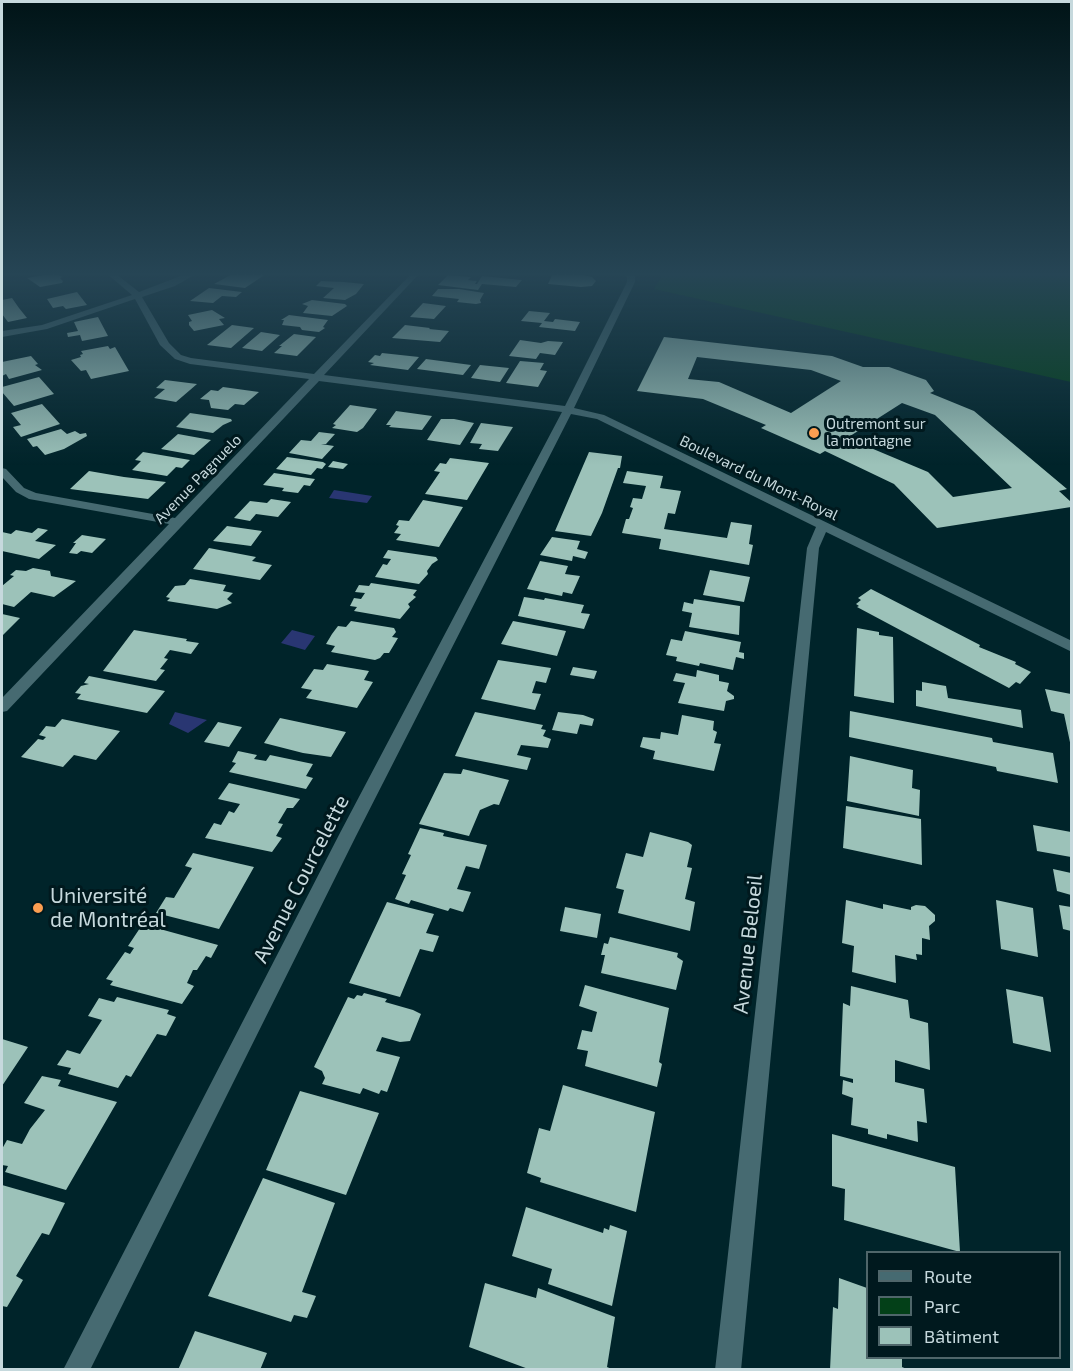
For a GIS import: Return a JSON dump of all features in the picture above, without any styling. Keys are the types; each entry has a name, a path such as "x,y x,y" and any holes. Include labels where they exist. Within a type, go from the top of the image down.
{"street":[{"name":"Boulevard du Mont-Royal","path":"161,337 165,345 178,357 199,363 568,410 600,417 1071,647"},
{"name":"Avenue Pagnuelo","path":"2,706 356,337"},
{"path":"568,410 604,337"},
{"name":"Avenue Courcelette","path":"76,1370 347,836 568,410"},
{"path":"2,471 20,490 33,496 178,522"},
{"name":"Avenue Beloeil","path":"728,1370 813,548 814,540 823,525"}],"green space":[{"path":"869,337 1071,337 1071,382"}],"water":[{"path":"334,490 372,496 367,503 329,498"},
{"path":"292,630 315,636 305,650 281,643"},
{"path":"175,712 207,720 188,733 169,724"}],"building":[{"path":"81,337 103,337 82,341"},
{"path":"217,337 244,337 231,348 207,345"},
{"path":"255,337 278,337 262,351 242,348"},
{"path":"290,337 316,337 297,356 274,353 282,346 279,346"},
{"path":"393,337 444,337 440,342"},
{"name":"Outremont sur la montagne","path":"664,337 832,356 863,367 889,367 926,380 934,391 930,393 974,411 1067,489 1059,491 1071,502 1071,507 937,528 894,484 825,451 820,454 761,428 766,425 703,399 637,391","holes":["697,357 811,370 841,381 791,413 719,382 688,379","902,403 935,415 1012,488 953,497 928,472 847,438"]},
{"path":"520,340 541,343 563,342 555,355 540,353 536,359 509,356"},
{"path":"108,346 110,349 115,347 129,371 91,379 86,370 81,371 71,360 81,357 80,355 83,354 81,351"},
{"path":"382,353 419,357 408,370 370,365 374,363 368,362 375,355 380,356"},
{"path":"31,356 38,364 35,365 42,370 9,379 6,374 2,376 2,362"},
{"path":"426,359 471,365 463,375 417,369"},
{"path":"520,361 544,363 540,370 547,371 538,387 506,383"},
{"path":"480,365 509,368 500,382 471,378"},
{"path":"39,377 54,394 14,406 2,392 2,387"},
{"path":"165,380 197,384 176,402 154,398 165,389 156,388"},
{"path":"223,387 259,392 244,405 235,404 228,410 211,408 209,400 200,399 211,390 218,391"},
{"path":"42,404 60,424 21,437 13,427 21,425 11,413"},
{"path":"350,405 377,409 363,428 357,432 332,428 336,425 333,424"},
{"path":"396,411 432,416 422,430 389,427 391,425 386,425"},
{"path":"190,413 232,421 213,433 176,427"},
{"path":"441,419 474,423 460,445 427,440"},
{"path":"481,423 513,427 498,451 479,449 482,444 470,443"},
{"path":"61,429 67,434 75,431 80,434 86,433 87,436 64,449 45,455 37,446 33,447 27,439"},
{"path":"319,432 335,434 326,444 321,444 334,446 322,459 289,453 301,440 311,441"},
{"path":"178,434 211,440 194,455 161,449"},
{"path":"143,452 190,460 182,468 176,467 167,476 132,470 141,461 135,460"},
{"path":"589,452 622,456 620,468 618,468 602,513 591,536 555,531"},
{"path":"287,457 326,464 322,469 317,468 311,475 276,469"},
{"path":"450,458 489,463 467,500 425,494 440,472 434,471 440,463 446,464"},
{"path":"333,461 348,464 343,469 328,467"},
{"path":"89,471 166,482 148,499 70,489"},
{"path":"627,471 663,476 660,488 681,491 675,514 668,513 664,529 727,538 731,522 752,525 749,544 753,545 749,565 659,549 661,539 622,533 626,519 629,519 633,508 630,507 633,498 642,499 646,486 623,483"},
{"path":"274,473 315,479 310,486 304,485 298,493 282,491 284,488 263,485"},
{"path":"271,499 291,502 278,517 256,514 250,521 234,518 250,501 267,503"},
{"path":"423,500 463,507 439,547 396,540 401,534 394,533 399,526 396,525 399,520 409,521"},
{"path":"227,526 262,531 251,546 213,541"},
{"path":"38,528 48,530 35,541 56,545 39,559 2,551 2,532 11,534 16,530 32,533"},
{"path":"82,535 106,539 92,553 81,551 77,554 69,553 76,543 73,543"},
{"path":"552,537 580,541 577,549 588,552 585,559 573,556 572,561 540,555"},
{"path":"209,548 256,557 252,561 272,565 260,580 193,569"},
{"path":"388,550 436,557 438,560 432,564 427,571 428,574 419,584 375,577 383,564 387,565 391,559 383,558"},
{"path":"540,561 568,566 565,574 580,576 572,594 563,592 562,596 527,589"},
{"path":"33,568 50,571 51,576 76,581 54,597 31,592 14,607 2,604 2,586 14,576 10,575 16,570 26,571"},
{"path":"710,570 750,577 744,602 703,595"},
{"path":"190,579 226,585 223,591 233,593 227,599 232,603 217,609 167,601 170,598 166,597 175,586 185,585"},
{"path":"371,583 417,590 413,595 416,597 408,604 410,607 400,619 354,611 357,607 350,606 354,598 361,599 365,593 355,592 359,585 369,586"},
{"path":"871,589 980,645 979,647 1016,662 1015,664 1031,672 1020,684 1016,682 1009,688 857,607 859,606 856,604 861,600 858,598"},
{"path":"524,597 584,605 581,613 590,614 584,629 518,616"},
{"path":"694,599 740,606 739,635 689,627 692,613 682,611 684,602 693,604"},
{"path":"2,614 20,618 2,636"},
{"path":"351,621 394,628 396,632 392,637 398,638 389,653 384,653 375,660 331,652 335,646 326,644 332,634 338,626 346,627"},
{"path":"513,621 566,631 557,656 501,644"},
{"path":"857,628 893,637 894,703 854,696"},
{"path":"134,630 199,643 191,654 170,650 164,658 168,659 160,669 165,670 156,681 103,671"},
{"path":"685,631 741,642 739,652 744,653 744,659 736,657 733,670 676,661 677,657 666,655 671,639 682,641"},
{"path":"498,660 551,668 546,683 536,681 532,693 541,694 535,710 481,699"},
{"path":"327,664 369,671 364,680 373,682 357,708 306,698 312,690 301,688 314,669 323,670"},
{"path":"573,667 597,671 594,679 570,675"},
{"path":"697,670 719,675 719,681 729,683 727,691 734,696 734,699 726,701 724,711 678,703 685,683 673,681 676,673 696,677"},
{"path":"89,676 165,691 147,713 77,699 81,694 75,693 81,686 89,684 84,683"},
{"path":"922,682 946,686 948,698 1021,710 1023,728 916,706 916,690 922,691"},
{"path":"1045,689 1071,694 1071,747 1064,714 1051,711"},
{"path":"850,711 992,738 993,742 1053,753 1058,783 997,771 996,767 849,737"},
{"path":"475,712 543,725 541,729 546,730 543,736 551,739 548,748 521,745 517,755 531,758 527,770 455,756"},
{"path":"558,712 583,715 594,719 592,726 580,724 577,734 552,730"},
{"path":"682,715 714,721 713,730 717,732 714,743 721,744 714,771 653,759 655,751 640,747 643,737 660,739 661,732 678,735"},
{"path":"280,718 346,732 331,757 303,753 264,743"},
{"path":"62,719 120,731 96,760 74,755 63,767 21,757 38,739 43,740 46,737 39,735 46,726 55,727"},
{"path":"218,722 242,727 229,747 204,742"},
{"path":"238,751 257,755 254,759 266,761 270,755 313,764 306,776 313,778 306,789 229,772 236,763 232,762"},
{"path":"850,756 913,770 912,788 920,790 919,816 847,801"},
{"path":"463,769 509,780 499,805 494,804 480,810 469,836 419,824 444,773 461,774"},
{"path":"229,783 300,799 293,808 287,808 278,823 283,824 276,836 282,838 272,852 205,838 214,823 221,825 229,811 234,813 240,804 218,799"},
{"path":"846,806 921,819 922,865 843,848"},
{"path":"1033,825 1071,832 1071,857 1037,851"},
{"path":"420,828 444,833 443,836 487,845 479,869 466,866 457,889 471,892 463,912 450,908 448,911 411,900 409,904 395,899 406,875 402,874 411,855 408,854"},
{"path":"650,832 692,845 687,867 692,868 685,899 695,902 690,931 618,913 624,890 616,888 626,853 643,857"},
{"path":"193,853 254,867 219,929 156,913 166,897 174,898 192,868 185,866"},
{"path":"1053,869 1071,873 1071,895 1057,891"},
{"path":"846,900 883,909 883,904 911,910 911,907 916,905 925,906 935,915 935,921 929,926 930,940 922,938 922,955 916,954 917,960 895,955 896,983 852,972 854,946 842,943"},
{"path":"996,900 1033,908 1038,957 1001,949"},
{"path":"387,902 434,914 426,933 439,936 433,952 420,949 400,997 349,983"},
{"path":"1059,905 1071,907 1071,931 1063,929"},
{"path":"565,907 601,914 597,938 560,931"},
{"path":"149,926 218,945 211,958 206,956 197,970 193,970 187,983 194,986 182,1004 110,985 113,981 106,979 125,952 130,954 134,948 128,946 140,928 147,930"},
{"path":"610,937 678,953 677,957 683,961 676,990 601,973 605,955 601,955 604,943 608,944"},
{"path":"585,985 669,1008 657,1087 585,1066 588,1051 577,1049 582,1030 592,1032 597,1012 579,1006"},
{"path":"851,986 908,1000 910,1018 928,1023 930,1070 895,1060 895,1082 924,1089 927,1123 917,1121 918,1142 887,1134 887,1139 868,1134 868,1129 851,1125 853,1098 842,1094 843,1080 853,1083 853,1079 840,1076 843,1003 850,1006"},
{"path":"1006,989 1043,997 1051,1052 1013,1043"},
{"path":"364,993 387,999 385,1002 421,1014 410,1041 400,1042 382,1037 376,1051 400,1057 387,1092 381,1090 379,1094 363,1088 360,1094 322,1084 325,1078 322,1071 314,1067 348,997 354,999 357,995 362,996"},
{"path":"117,997 169,1010 167,1014 176,1017 166,1036 157,1034 131,1077 126,1075 118,1088 68,1074 71,1068 57,1065 67,1050 80,1054 102,1020 88,1016 99,998 114,1002"},
{"path":"2,1039 28,1047 2,1086"},
{"path":"42,1076 61,1080 58,1086 117,1102 66,1190 5,1172 8,1166 2,1165 2,1149 7,1140 22,1144 45,1110 24,1103"},
{"path":"563,1085 655,1112 636,1212 540,1182 541,1178 527,1173 539,1128 550,1131"},
{"path":"300,1091 379,1113 346,1195 266,1170"},
{"path":"832,1134 955,1167 960,1251 844,1220 845,1189 832,1186"},
{"path":"263,1178 335,1203 302,1292 316,1296 307,1318 294,1315 291,1322 208,1296"},
{"path":"2,1185 65,1203 49,1235 42,1233 16,1276 23,1280 7,1307 2,1306"},
{"path":"526,1207 603,1233 604,1228 609,1230 610,1225 627,1231 612,1306 548,1284 552,1269 512,1256"},
{"path":"839,1278 866,1288 866,1359 902,1359 902,1367 909,1370 830,1370 833,1307 838,1309"},
{"path":"485,1283 536,1298 538,1288 615,1317 607,1367 614,1370 531,1370 469,1347"},
{"path":"195,1331 267,1353 260,1370 178,1370"}],"place":[{"name":"Outremont sur la montagne","path":"814,433"},
{"name":"Université de Montréal","path":"38,908"}]}
